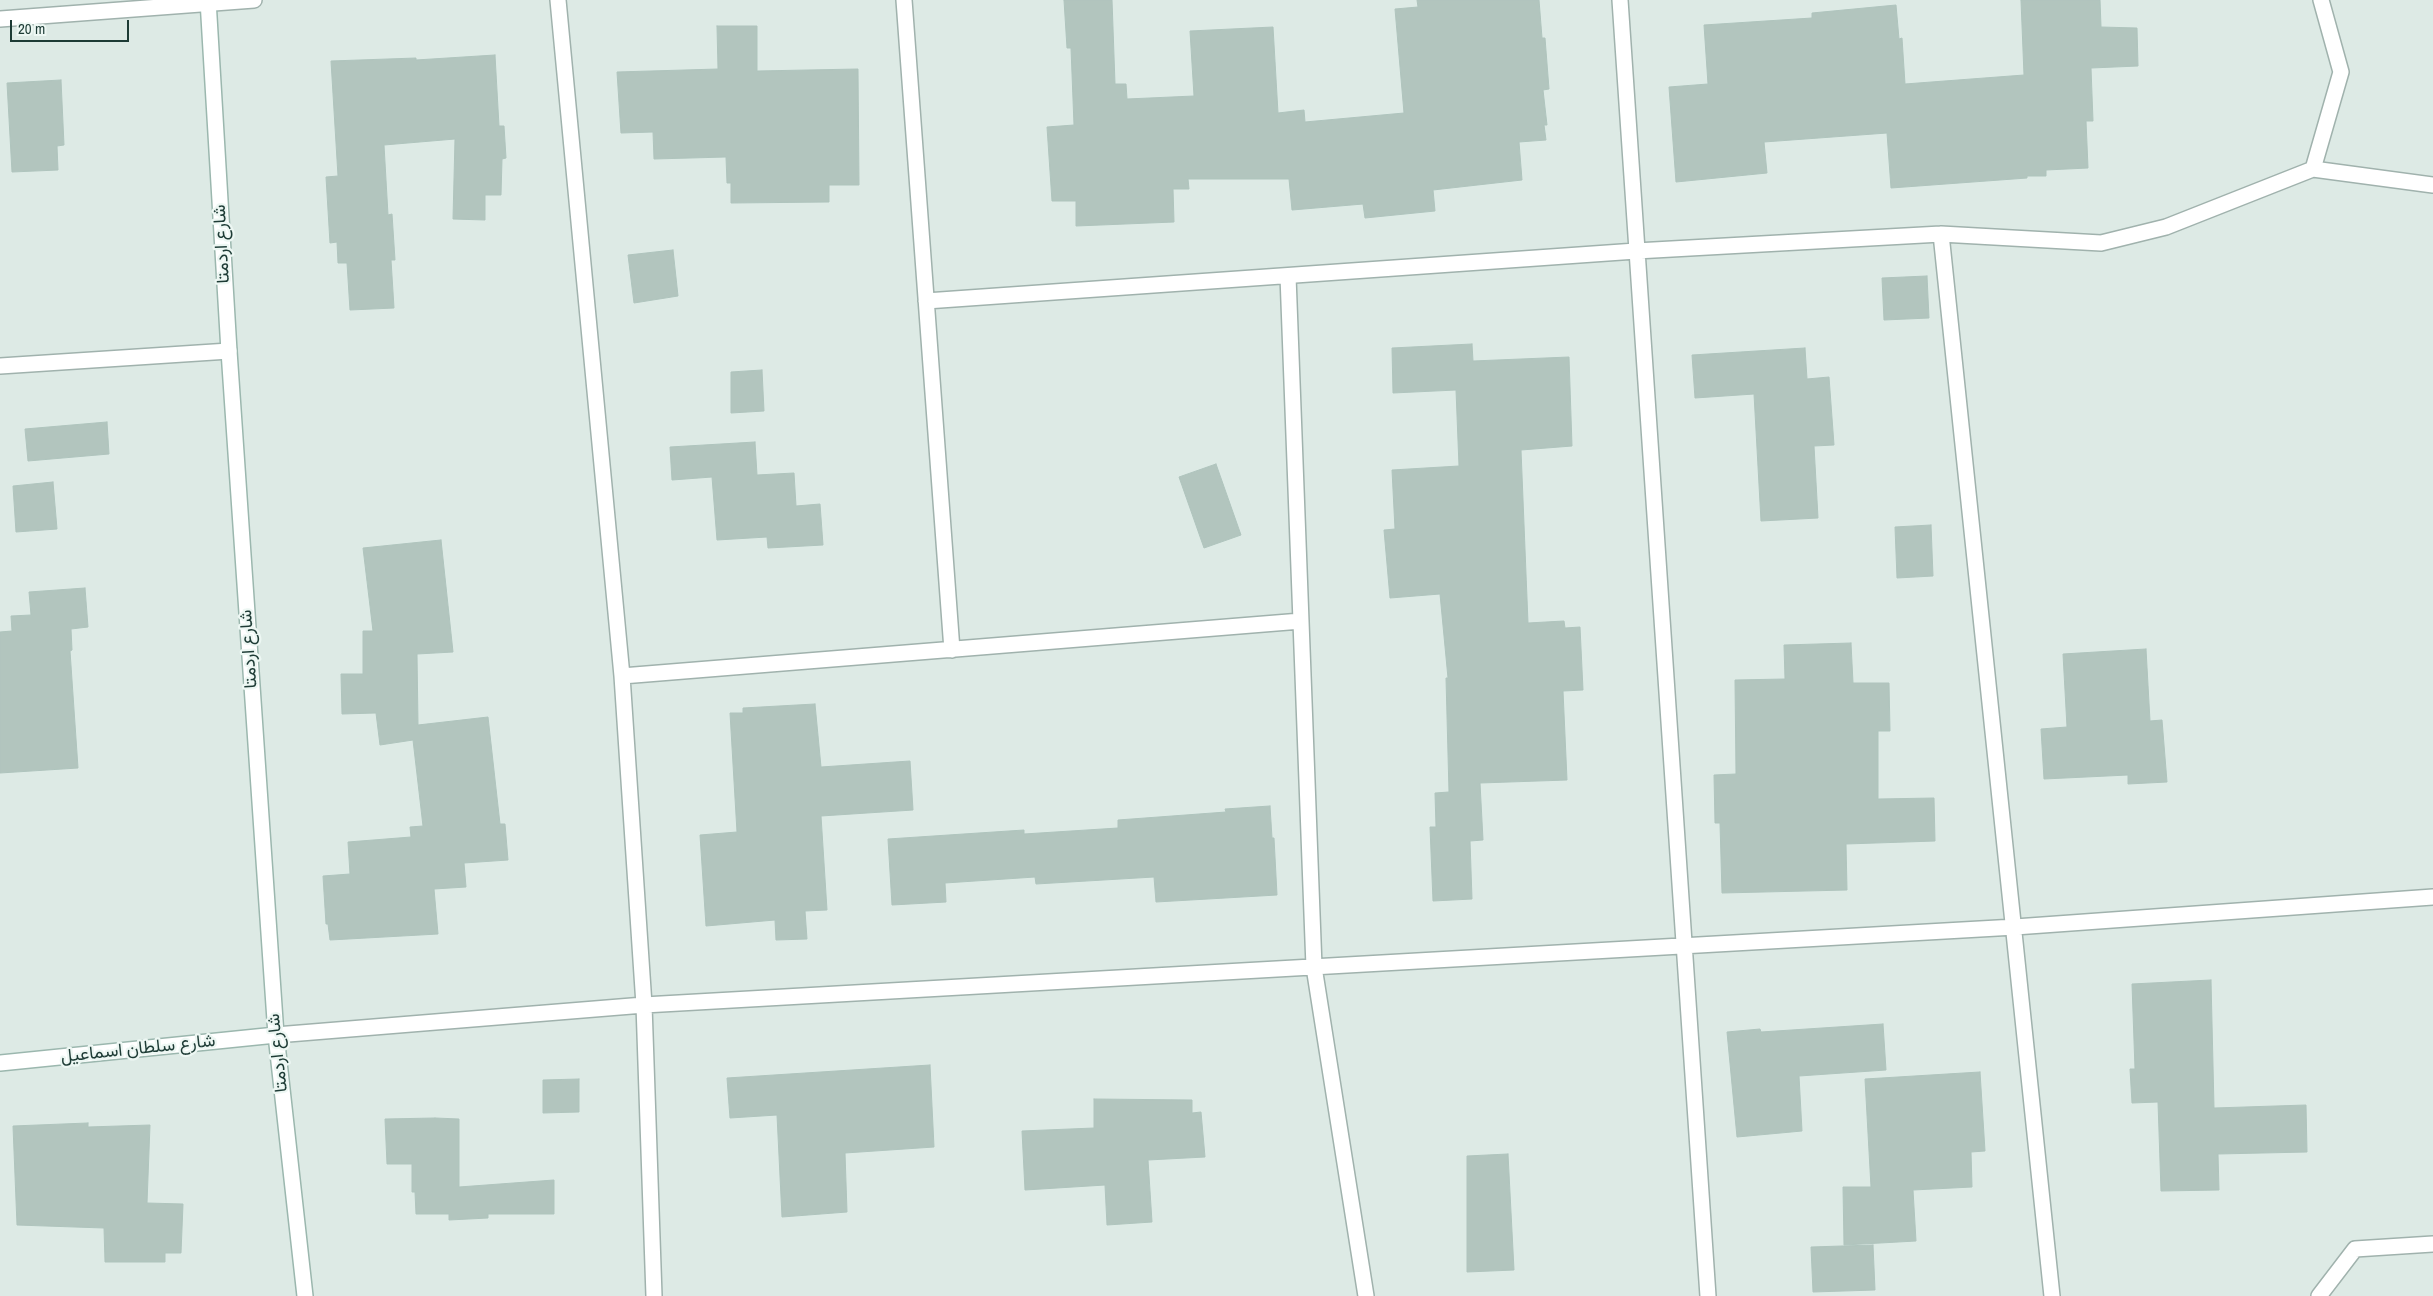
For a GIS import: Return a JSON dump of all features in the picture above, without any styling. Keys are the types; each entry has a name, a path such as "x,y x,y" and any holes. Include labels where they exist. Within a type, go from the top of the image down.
{"street":[{"path":"0,19 254,0"},
{"path":"558,0 622,676 644,1006 654,1296"},
{"path":"904,0 952,650"},
{"path":"1620,0 1708,1296"},
{"path":"2313,169 2341,72 2321,0"},
{"name":"شارع اردمتا","path":"208,2 229,351 276,1035 305,1296"},
{"path":"926,301 1636,251 1941,234 2101,243 2166,227 2313,169 2433,185"},
{"path":"1941,234 2015,927 2052,1296"},
{"path":"1288,276 1314,967 1366,1296"},
{"path":"0,366 229,351"},
{"path":"622,676 1301,622"},
{"name":"شارع سلطان اسماعيل","path":"0,1063 276,1035 644,1006 2015,927 2433,897"},
{"path":"2320,1296 2355,1248 2433,1244"}],"building":[{"path":"1064,0 1112,0 1115,84 1126,84 1127,99 1194,96 1190,31 1273,27 1278,113 1304,110 1305,122 1404,113 1395,9 1418,7 1417,0 1539,0 1542,38 1545,38 1549,89 1543,90 1547,125 1544,125 1546,140 1519,142 1522,180 1433,190 1435,211 1365,218 1363,204 1292,210 1289,179 1188,179 1189,189 1173,189 1174,222 1076,226 1076,201 1052,201 1047,127 1074,125 1071,48 1067,48"},
{"path":"2021,0 2100,0 2101,27 2137,28 2138,66 2091,68 2093,121 2086,121 2088,168 2046,170 2046,176 2027,176 2027,178 1891,188 1887,133 1764,142 1767,173 1676,182 1669,87 1708,84 1704,25 1812,18 1812,13 1896,5 1899,39 1902,38 1905,84 2024,75"},
{"path":"717,26 757,26 757,71 858,69 859,185 829,185 829,202 731,203 731,183 727,183 726,157 654,159 653,132 621,133 617,72 718,69"},
{"path":"495,55 499,126 504,126 506,158 502,159 501,195 485,195 485,220 453,219 455,139 384,145 388,215 392,214 395,260 391,260 394,308 350,310 347,263 338,263 337,242 330,243 326,177 338,176 331,61 416,58 416,60"},
{"path":"61,80 64,145 57,146 58,170 12,172 7,83"},
{"path":"673,250 678,296 634,303 628,255"},
{"path":"1927,276 1929,318 1884,320 1882,278"},
{"path":"1472,344 1473,361 1569,357 1572,446 1521,450 1528,623 1564,621 1565,628 1580,627 1583,690 1563,691 1567,780 1480,783 1483,840 1470,841 1472,899 1433,901 1430,827 1436,827 1435,793 1449,792 1446,678 1448,678 1440,594 1390,598 1384,530 1395,529 1392,470 1459,466 1456,390 1393,393 1392,348"},
{"path":"1805,348 1807,379 1829,377 1834,445 1814,446 1818,518 1761,521 1754,394 1695,398 1692,355"},
{"path":"762,370 764,411 731,413 731,372"},
{"path":"107,422 109,454 28,461 25,429"},
{"path":"755,442 757,475 794,473 796,506 820,504 823,545 768,548 767,537 717,540 712,477 672,480 670,447"},
{"path":"1216,464 1241,535 1204,548 1179,477"},
{"path":"53,482 57,529 16,532 13,486"},
{"path":"1931,525 1933,576 1897,578 1895,527"},
{"path":"441,540 453,652 417,654 418,725 488,717 500,824 505,824 508,860 464,863 466,887 434,889 438,934 330,940 328,924 326,924 323,876 350,874 348,842 411,837 410,827 423,826 413,740 380,745 376,713 342,714 341,674 363,674 363,631 373,631 363,548"},
{"path":"85,588 88,627 71,629 72,650 70,651 78,768 0,773 0,632 12,631 11,616 31,615 29,592"},
{"path":"1851,643 1853,683 1889,683 1890,731 1878,731 1878,799 1934,798 1935,841 1846,844 1847,890 1722,893 1720,823 1715,823 1714,775 1736,774 1735,680 1785,679 1784,645"},
{"path":"2146,649 2150,721 2162,720 2167,782 2128,784 2128,775 2044,779 2041,729 2067,727 2063,654"},
{"path":"815,704 821,767 910,761 913,810 821,816 827,910 805,911 807,939 776,940 775,920 706,926 700,835 737,832 730,713 743,713 743,708"},
{"path":"1270,806 1277,895 1156,902 1154,877 1036,884 1035,877 945,883 946,902 892,905 888,839 1024,830 1024,834 1118,828 1118,820 1226,812 1225,809"},
{"path":"2211,980 2214,1108 2306,1105 2307,1152 2218,1154 2219,1190 2161,1191 2158,1102 2132,1103 2130,1069 2135,1069 2132,984"},
{"path":"1883,1024 1886,1070 1799,1076 1802,1131 1737,1137 1727,1032 1760,1029 1761,1032"},
{"path":"930,1065 934,1147 845,1153 847,1212 782,1217 777,1115 730,1118 727,1078"},
{"path":"1980,1072 1985,1151 1971,1152 1972,1187 1913,1190 1916,1241 1844,1245 1843,1187 1871,1187 1865,1079"},
{"path":"579,1079 579,1112 543,1113 543,1080"},
{"path":"1094,1099 1192,1100 1192,1113 1201,1112 1205,1157 1148,1160 1152,1222 1107,1225 1105,1185 1025,1190 1022,1131 1094,1128"},
{"path":"385,1119 459,1119 459,1187 554,1180 554,1214 488,1214 488,1218 449,1220 449,1214 416,1214 415,1192 412,1192 412,1164 387,1164"},
{"path":"88,1123 88,1127 150,1125 147,1203 183,1204 181,1253 165,1253 165,1262 105,1262 104,1228 17,1225 13,1126"},
{"path":"1508,1154 1514,1270 1467,1272 1467,1156"},
{"path":"1873,1245 1875,1290 1813,1292 1811,1247"}]}
